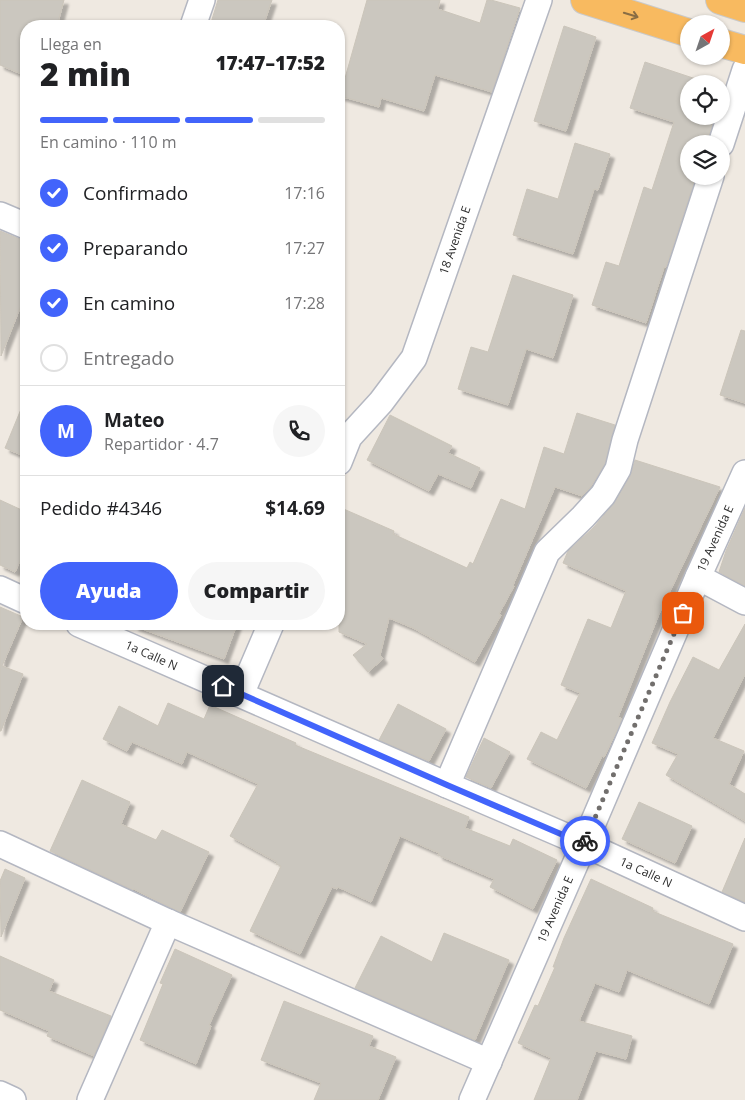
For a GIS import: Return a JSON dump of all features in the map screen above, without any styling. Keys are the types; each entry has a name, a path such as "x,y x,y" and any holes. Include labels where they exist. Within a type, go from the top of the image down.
{"highway":[{"path":"585,0 680,30"},
{"path":"720,0 745,8"},
{"path":"730,46 745,50"}],"street":[{"path":"195,20 202,0"},
{"name":"18 Avenida E","path":"345,448 350,437 381,402 414,358 539,0"},
{"path":"724,135 745,70"},
{"path":"447,785 547,552 603,494 618,469 625,440 708,185"},
{"path":"0,215 20,223"},
{"name":"19 Avenida E","path":"472,1100 698,577 745,473"},
{"path":"698,577 745,602"},
{"path":"0,589 20,597"},
{"name":"1a Calle N","path":"93,630 584,844 745,918"},
{"path":"241,694 268,630"},
{"path":"0,844 168,922 489,1062"},
{"path":"90,1100 168,922"},
{"path":"0,1094 13,1100"}],"building":[{"path":"0,0 64,0 59,20 20,20 20,73 0,65"},
{"path":"218,0 272,0 265,20 212,20"},
{"path":"367,0 440,0 438,9 480,23 487,0 520,8 492,92 435,75 424,111 381,98 379,107 345,97 345,78"},
{"path":"564,26 596,37 566,131 534,121"},
{"path":"645,62 684,75 680,75 680,125 712,125 709,135 680,135 680,185 693,185 646,323 592,305 606,262 619,266 644,187 652,190 674,122 630,108"},
{"path":"575,143 610,154 598,190 594,189 573,254 513,235 527,189 558,199"},
{"path":"0,231 20,239 20,308 1,356"},
{"path":"513,275 573,295 553,358 526,349 508,405 458,389 471,347 488,352"},
{"path":"741,330 745,331 745,403 720,395"},
{"path":"20,412 20,454 5,448"},
{"path":"577,413 615,425 605,464 582,496 555,487 514,586 499,614 501,615 475,662 413,628 389,618 380,655 383,659 368,672 353,655 367,644 339,632 339,630 345,630 345,510 394,531 393,534 467,568 470,562 473,564 501,499 525,509 544,447 564,454"},
{"path":"390,415 452,446 448,453 480,468 471,488 438,474 429,491 367,460"},
{"path":"635,460 720,487 659,614 618,717 622,719 604,757 602,756 586,788 527,759 541,732 557,740 580,693 561,685 588,619 611,628 626,591 563,563 568,551 594,527 615,502 630,476"},
{"path":"0,500 20,509 20,561 15,572 0,565"},
{"path":"745,508 745,586 719,572"},
{"path":"0,607 20,616 20,624 2,666 23,674 0,731"},
{"path":"745,624 745,674 713,738 744,751 729,784 745,794 745,821 666,775 678,754 652,743 693,657 719,670"},
{"path":"145,630 235,630 224,659"},
{"path":"168,703 204,719 210,705 296,743 295,745 469,817 465,828 510,846 513,839 557,860 533,909 490,887 494,879 400,836 371,902 338,887 337,889 332,887 300,954 250,931 281,866 230,836 258,784 187,752 182,764 132,742 127,751 103,739 119,706 158,726"},
{"path":"398,704 446,729 429,761 379,740"},
{"path":"484,738 510,752 491,788 466,777"},
{"path":"82,780 130,802 121,824 156,840 162,830 209,852 180,912 50,851"},
{"path":"639,802 692,826 675,863 622,839"},
{"path":"745,838 745,902 722,892"},
{"path":"5,869 25,878 1,937 0,881"},
{"path":"591,879 653,908 652,911 733,944 709,1004 627,970 619,992 595,983 579,1021 632,1036 626,1059 596,1051 577,1100 534,1100 551,1058 518,1043 535,1005 538,1006 555,967 553,967 564,938"},
{"path":"444,933 509,960 475,1040 355,988 381,936 432,962"},
{"path":"175,949 232,975 209,1025 211,1026 196,1064 140,1040 163,984 160,983"},
{"path":"0,956 54,980 49,991 111,1016 94,1056 47,1036 49,1031 0,1010"},
{"path":"284,1001 373,1036 369,1046 396,1057 378,1100 314,1100 321,1083 261,1060"}],"way so far":[{"path":"585,841 683,613"}],"route":[{"path":"223,686 584,844 585,841"}]}
